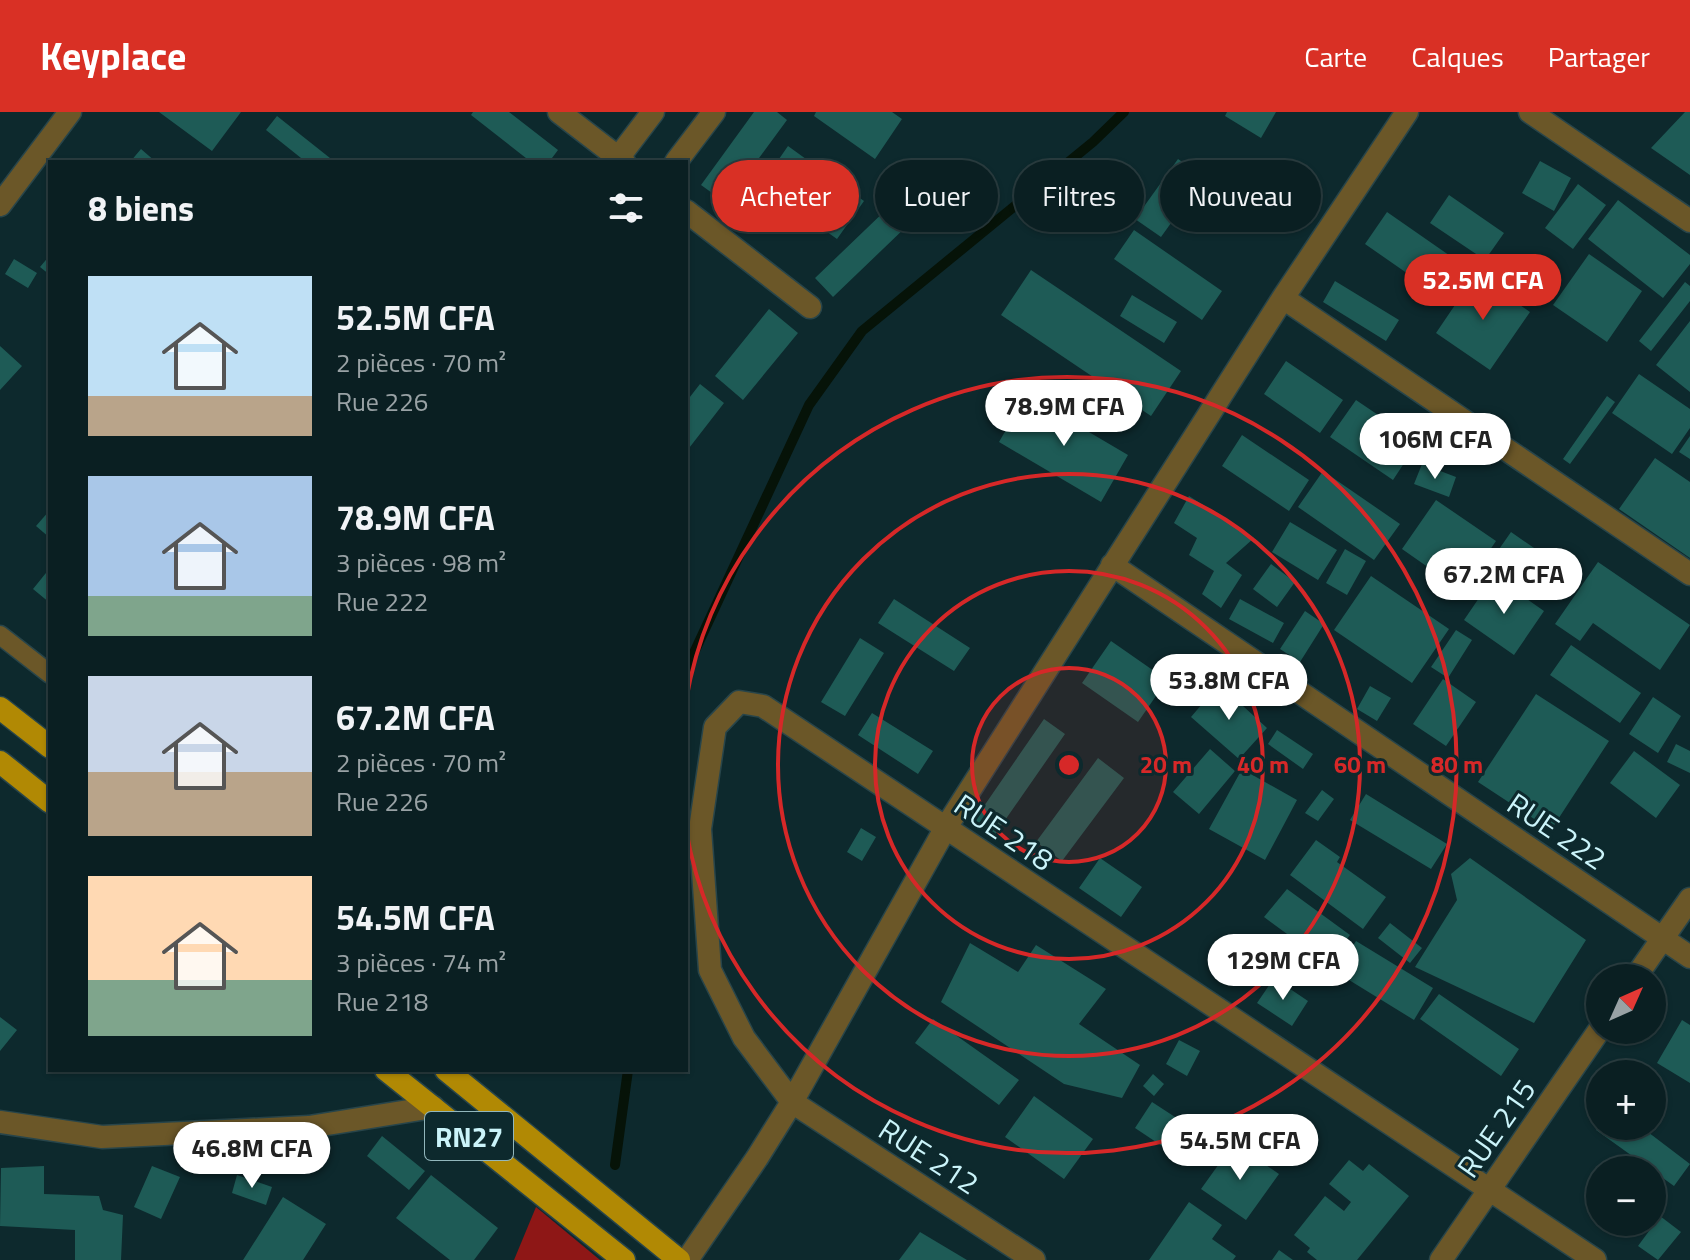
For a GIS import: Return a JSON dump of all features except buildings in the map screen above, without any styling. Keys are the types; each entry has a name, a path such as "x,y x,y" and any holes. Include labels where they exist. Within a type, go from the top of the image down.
{"main road":[{"path":"0,708 48,745"},
{"path":"0,762 48,800"},
{"name":"RN27","path":"389,1072 620,1256"},
{"name":"RN27","path":"448,1072 679,1260"}],"street":[{"path":"0,205 70,112"},
{"path":"559,112 618,160"},
{"path":"620,160 653,112"},
{"path":"678,160 714,112"},
{"path":"687,1260 792,1102 945,829 1283,298 1407,112"},
{"path":"1530,112 1690,221"},
{"path":"688,213 810,307"},
{"path":"1283,298 1690,574"},
{"name":"RUE 222","path":"1112,565 1690,957"},
{"name":"RUE 218","path":"792,1102 744,1038 710,970 700,829 715,727 739,702 763,706 1595,1260"},
{"path":"1645,964 1690,899"},
{"name":"RUE 215","path":"1441,1260 1590,1044"},
{"name":"RUE 212","path":"792,1102 1034,1260"},
{"path":"0,1122 102,1137 309,1127 433,1107"}],"lane":[{"path":"0,635 48,672"}],"shaded area":[{"path":"536,1207 600,1260 514,1260"}],"waterway":[{"path":"688,666 809,405 862,331 1093,142 1124,112"},
{"path":"615,1165 628,1072"}]}
